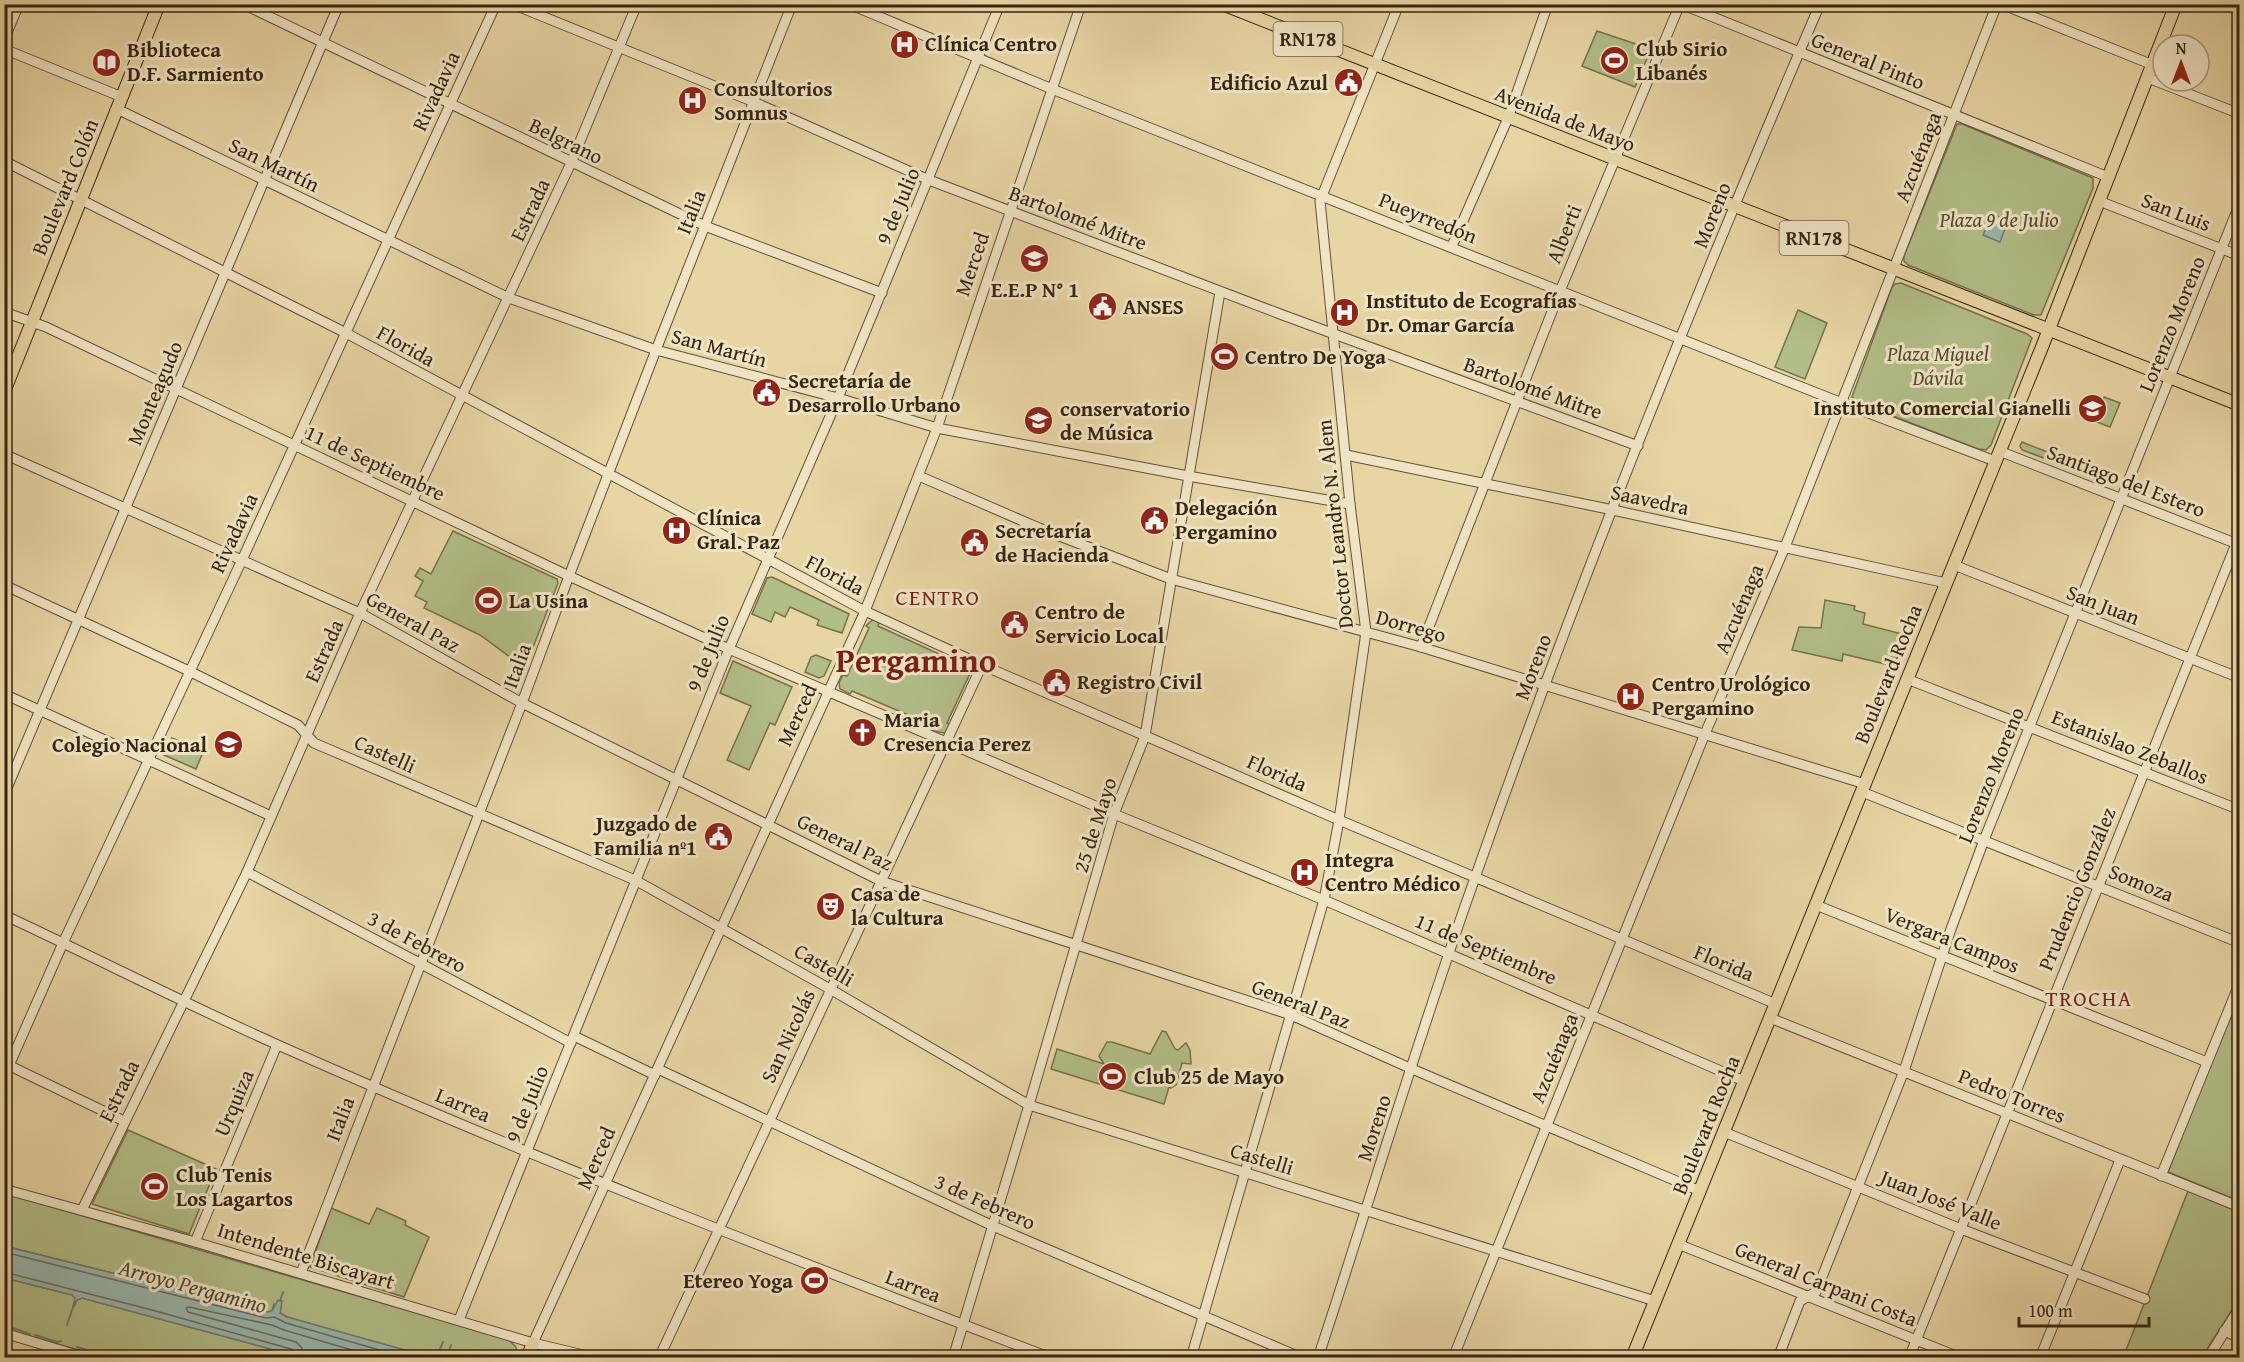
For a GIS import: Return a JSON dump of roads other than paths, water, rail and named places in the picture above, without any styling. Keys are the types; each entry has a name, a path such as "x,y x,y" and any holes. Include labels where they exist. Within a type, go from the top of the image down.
{"main road":[{"name":"Boulevard Colón","path":"4,392 159,4"},
{"name":"Avenida de Mayo","path":"1222,4 1242,8 1375,65 1893,270"},
{"name":"Boulevard Rocha","path":"2165,33 2176,4"},
{"name":"Boulevard Rocha","path":"1633,1357 1954,565 2151,70"},
{"name":"RN178","path":"1893,270 2240,405"},
{"name":"Merced","path":"527,1357 533,1343"}],"street":[{"path":"4,40 19,4"},
{"name":"Belgrano","path":"243,4 705,226 882,293"},
{"name":"Monteagudo","path":"4,795 339,4"},
{"name":"Rivadavia","path":"4,1077 7,1065 242,560 386,240 496,4"},
{"name":"Bartolomé Mitre","path":"512,4 754,102 929,180 1220,292 1638,446"},
{"name":"Estrada","path":"82,1210 247,872 360,613 572,163 637,4"},
{"name":"Italia","path":"301,1273 522,703 568,576 792,4"},
{"name":"Pueyrredón","path":"849,4 1052,89 1452,246 1842,403 1997,456"},
{"name":"9 de Julio","path":"459,1320 729,649 838,398 1000,4"},
{"name":"Merced","path":"533,1343 865,611 937,428 1081,4"},
{"name":"Doctor Leandro N. Alem","path":"1191,1358 1324,900 1339,820 1366,632 1350,504 1320,201 1399,4"},
{"path":"1452,246 1508,118 1548,4"},
{"name":"General Pinto","path":"1681,4 2108,177"},
{"name":"Alberti","path":"1420,647 1560,291 1681,4"},
{"name":"Moreno","path":"1318,1358 1449,953 1545,685 1734,206 1820,4"},
{"name":"Azcuénaga","path":"1453,1358 1704,735 1785,547 1997,4"},
{"path":"2001,4 2151,64"},
{"path":"4,50 122,97"},
{"path":"2148,78 2240,114"},
{"name":"San Martín","path":"117,109 509,298 656,350 838,398 937,428 1350,504"},
{"name":"Florida","path":"4,161 346,333 865,611 982,665 1339,820 1776,1004"},
{"name":"San Luis","path":"2099,201 2240,256"},
{"name":"Lorenzo Moreno","path":"1778,1358 1800,1301 1816,1292 1904,1071 1942,955 1984,840 2240,203"},
{"name":"25 de Mayo","path":"952,1358 1114,814 1145,735 1220,292"},
{"name":"11 de Septiembre","path":"4,312 46,327 568,576 729,649 1114,814 1591,1013 1744,1081"},
{"name":"General Paz","path":"4,454 360,613 522,703 881,881 1291,1015 1412,1070 1700,1191"},
{"name":"Saavedra","path":"1346,455 1613,510 1946,583"},
{"name":"Santiago del Estero","path":"1997,456 2238,544"},
{"name":"Dorrego","path":"919,476 1039,528 1171,579 1420,647 1704,735 1863,788"},
{"name":"Prudencio González","path":"1909,1358 2189,658 2238,544 2240,534"},
{"name":"San Juan","path":"1954,565 2240,678"},
{"name":"Castelli","path":"4,585 189,671 298,725 314,743 635,880 830,989 1029,1105 1655,1300"},
{"name":"San Nicolás","path":"659,1358 982,665"},
{"name":"Estanislao Zeballos","path":"1907,679 2240,810"},
{"path":"4,694 271,816"},
{"name":"Somoza","path":"1863,788 1984,840 2240,943"},
{"name":"3 de Febrero","path":"247,872 420,964 572,1040 656,1072 769,1121 993,1226 1302,1358"},
{"name":"Vergara Campos","path":"1816,905 2207,1062"},
{"name":"Larrea","path":"4,915 277,1045 526,1152 605,1185 1051,1358"},
{"path":"2161,1176 2240,982"},
{"name":"Pedro Torres","path":"1770,1018 2240,1207"},
{"name":"Urquiza","path":"195,1242 277,1045"},
{"path":"7,1065 124,1121"},
{"name":"Juan José Valle","path":"1724,1132 1961,1229 2145,1299"},
{"path":"2040,1358 2120,1160"},
{"name":"Intendente Biscayart","path":"4,1189 195,1242 533,1343 596,1358"},
{"name":"General Carpani Costa","path":"1678,1244 1961,1358"},
{"path":"2208,1358 2240,1307"},
{"path":"2224,1331 2240,1338"},
{"path":"4,1333 87,1358"},
{"path":"44,1358 48,1347"}],"water":[{"path":"1992,214 2008,221 2000,242 1983,235"},
{"path":"4,1246 268,1312 272,1311 278,1300 282,1301 280,1313 287,1317 430,1357 300,1357 82,1298 77,1300 74,1307 75,1298 72,1295 5,1278"}],"waterway":[{"path":"280,1301 283,1292"},
{"path":"67,1325 73,1307"},
{"path":"4,1325 30,1334"},
{"path":"35,1335 57,1342 61,1341"},
{"path":"439,1351 443,1342"},
{"path":"448,1355 451,1345"},
{"path":"77,1347 114,1358"}],"place":[{"name":"Clínica Centro","path":"904,44"},
{"name":"Club Sirio Libanés","path":"1615,61"},
{"name":"Biblioteca D.F. Sarmiento","path":"106,62"},
{"name":"Edificio Azul","path":"1349,83"},
{"name":"Consultorios Somnus","path":"693,101"},
{"name":"E.E.P N° 1","path":"1035,259"},
{"name":"ANSES","path":"1102,307"},
{"name":"Instituto de Ecografías Dr. Omar García","path":"1345,313"},
{"name":"Centro De Yoga","path":"1224,357"},
{"name":"Secretaría de Desarrollo Urbano","path":"767,393"},
{"name":"Instituto Comercial Gianelli","path":"2092,408"},
{"name":"conservatorio de Música","path":"1039,421"},
{"name":"Delegación Pergamino","path":"1154,520"},
{"name":"Clínica Gral. Paz","path":"676,530"},
{"name":"Secretaría de Hacienda","path":"974,543"},
{"name":"La Usina","path":"488,601"},
{"name":"Centro de Servicio Local","path":"1014,624"},
{"name":"Registro Civil","path":"1056,682"},
{"name":"Centro Urológico Pergamino","path":"1631,696"},
{"name":"Maria Cresencia Perez","path":"863,732"},
{"name":"Colegio Nacional","path":"228,745"},
{"name":"Juzgado de Familia nº1","path":"718,836"},
{"name":"Integra Centro Médico","path":"1304,872"},
{"name":"Casa de la Cultura","path":"830,906"},
{"name":"Club 25 de Mayo","path":"1113,1077"},
{"name":"Club Tenis Los Lagartos","path":"155,1187"},
{"name":"Etereo Yoga","path":"814,1281"}],"district":[{"name":"CENTRO","path":"938,597"},
{"name":"Pergamino","path":"916,660"},
{"name":"TROCHA","path":"2089,998"}],"park label":[{"name":"Plaza 9 de Julio","path":"1999,220"},
{"name":"Plaza Miguel Dávila","path":"1938,366"}],"water label":[{"name":"Arroyo Pergamino","path":"193,1286"}]}
